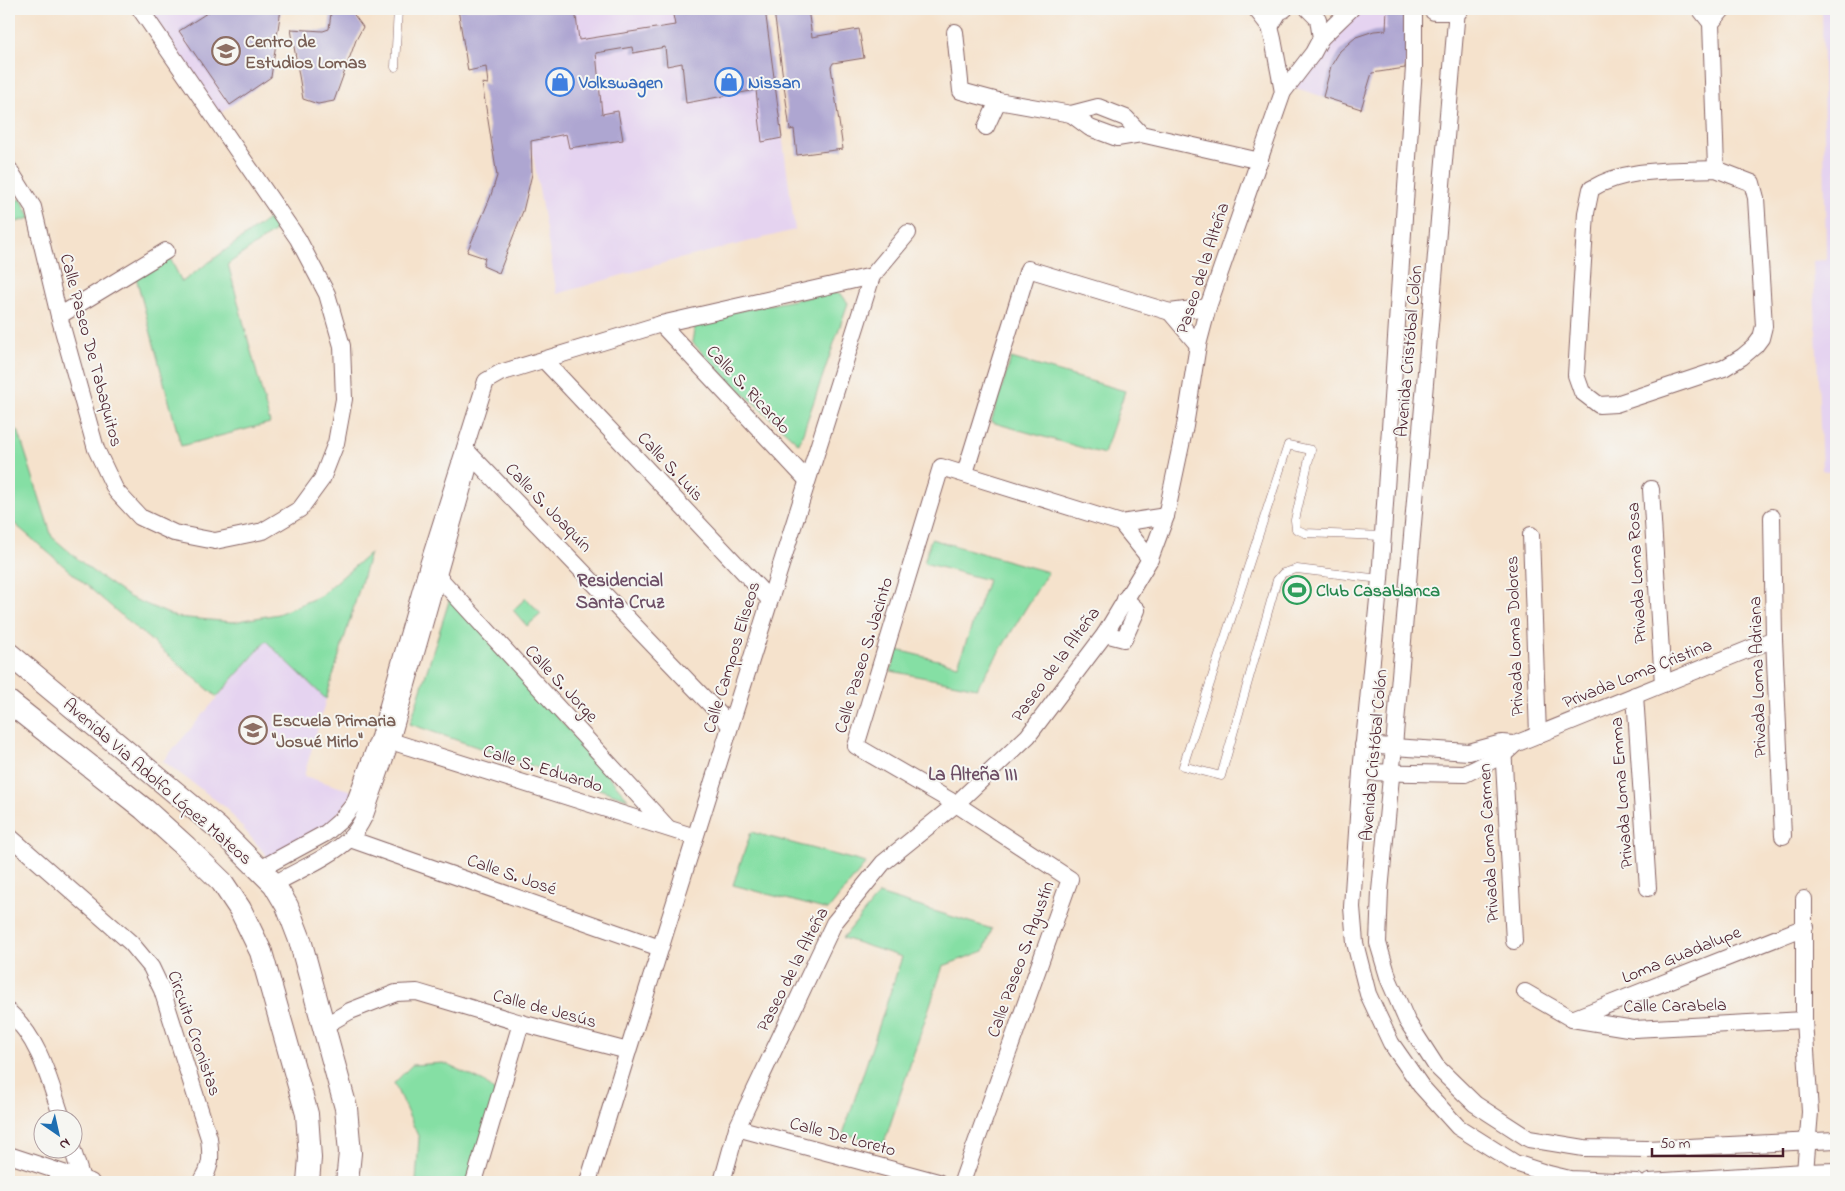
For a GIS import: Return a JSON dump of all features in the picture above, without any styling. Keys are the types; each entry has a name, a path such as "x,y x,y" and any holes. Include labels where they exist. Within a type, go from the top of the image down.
{"main road":[{"path":"1435,9 1457,9"},
{"name":"Avenida Via Adolfo López Mateos","path":"9,654 218,828 267,876 287,906 300,940 346,1108 350,1153 347,1182"},
{"name":"Avenida Via Adolfo López Mateos","path":"9,702 144,809 186,846 222,882 240,909 261,952 307,1114 310,1158 308,1182"}],"street":[{"name":"Calle Paseo De Tabaquitos","path":"9,169 33,207 59,316 96,449 116,491 140,517 174,533 214,541 263,531 300,509 322,479 336,443 344,399 342,346 327,294 298,238 140,9"},
{"name":"Paseo de la Alteña","path":"1256,9 1270,27 1274,39 1283,92"},
{"path":"1270,27 1278,12 1285,9"},
{"path":"1308,9 1318,19 1321,38"},
{"name":"Paseo de la Alteña","path":"722,1182 737,1128 834,923 883,863 956,804 1028,736 1105,634 1150,559 1166,516 1185,426 1198,345 1208,307 1283,92 1313,53 1321,38 1351,9"},
{"name":"Avenida Cristóbal Colón","path":"1414,9 1414,67 1383,536 1363,745 1352,906 1356,944 1368,994 1391,1043 1421,1086 1458,1127 1515,1163 1569,1181 1637,1182"},
{"name":"Avenida Cristóbal Colón","path":"1457,9 1380,892 1378,943 1389,980 1407,1021 1436,1066 1476,1104 1529,1139 1584,1148 1647,1149 1836,1140"},
{"path":"1700,9 1711,24 1716,169"},
{"path":"1711,24 1723,9"},
{"path":"954,32 961,91 998,101 1071,114 1098,107 1126,118 1142,134"},
{"path":"986,127 998,101"},
{"path":"1071,114 1090,128 1117,138 1142,134 1260,161"},
{"path":"1716,169 1752,184 1756,198 1764,326 1761,338 1742,357 1724,368 1616,404 1599,405 1582,392 1576,375 1586,213 1591,189 1606,180 1635,174 1716,169"},
{"name":"Calle Campos Eliseos","path":"628,1051 872,276 908,233"},
{"path":"59,316 166,251"},
{"path":"1166,516 1121,523 965,473 1028,269 1170,312 1208,307"},
{"path":"267,876 337,849 360,826 365,815 468,451 500,373 661,324 872,276"},
{"path":"1170,312 1198,345"},
{"name":"Calle S. Ricardo","path":"661,324 807,480"},
{"name":"Calle S. Luis","path":"544,360 770,600"},
{"name":"Calle S. Joaquín","path":"468,451 730,725"},
{"name":"Calle Paseo S. Jacinto","path":"956,804 856,746 940,466 965,473"},
{"name":"Privada Loma Rosa","path":"1652,489 1663,684"},
{"name":"Privada Loma Adriana","path":"1772,516 1774,639 1783,836"},
{"path":"1121,523 1150,559"},
{"name":"Privada Loma Dolores","path":"1531,535 1538,735"},
{"name":"Calle S. Jorge","path":"433,571 667,827"},
{"name":"Privada Loma Cristina","path":"1361,772 1465,774 1507,747 1774,639"},
{"name":"Privada Loma Emma","path":"1635,695 1648,888"},
{"path":"267,876 341,820 354,804 385,739"},
{"name":"Calle S. Eduardo","path":"385,739 695,837"},
{"name":"Privada Loma Cristina","path":"1363,745 1469,752 1507,747"},
{"name":"Privada Loma Carmen","path":"1507,747 1514,941"},
{"name":"Calle Paseo S. Agustín","path":"956,804 1070,879 962,1182"},
{"name":"Circuito Cronistas","path":"9,836 132,944 151,967 162,990 209,1138 211,1157 209,1172 201,1182"},
{"name":"Calle S. José","path":"350,838 660,948"},
{"path":"1804,899 1804,1020 1810,1112 1805,1177"},
{"name":"Loma Guadalupe","path":"1572,1019 1805,927"},
{"name":"Calle de Jesús","path":"324,1026 350,1011 396,993 416,992 521,1023 628,1051"},
{"name":"Calle Carabela","path":"1525,992 1572,1019 1634,1029 1804,1020"},
{"path":"9,1012 31,1037 42,1058 59,1108"},
{"path":"474,1182 521,1023"},
{"path":"588,1182 628,1051"},
{"name":"Calle De Loreto","path":"737,1128 938,1182"},
{"path":"9,1154 48,1175 86,1181"},
{"path":"76,1158 86,1181"},
{"path":"1649,1182 1805,1177 1836,1171"}],"lane":[{"path":"395,67 398,9"},
{"path":"1380,579 1297,570 1283,573 1277,580 1221,776 1183,766 1288,445 1311,450 1296,520 1296,529 1305,533 1383,536"}],"shaded area":[{"name":"Centro de Estudios Lomas","path":"149,9 281,9 271,77 219,114"},
{"path":"508,9 765,9 795,230 667,262 557,294"},
{"path":"1351,9 1413,9 1408,67 1372,73 1361,109 1290,86"},
{"path":"1822,9 1836,9 1836,542 1834,503 1831,503 1831,472 1822,470 1813,261 1826,260"},
{"name":"Escuela Primaria \"Josué Mirlo\"","path":"266,641 326,699 304,776 355,792 323,832 272,862 225,807 163,761"},
{"path":"1836,1175 1836,1182 1767,1182"}],"green space":[{"path":"21,199 31,218 9,224 9,202"},
{"path":"275,214 282,226 228,264 270,423 181,446 136,277 169,256 182,282"},
{"path":"830,293 841,294 848,303 799,444 729,380 692,342 695,325 733,312"},
{"path":"1011,358 1125,391 1104,454 991,422"},
{"path":"18,430 52,537 92,571 129,597 176,617 233,622 278,614 320,596 370,553 326,699 266,641 217,697 9,519 9,433"},
{"path":"931,539 1048,572 977,688 891,671 897,650 958,665 988,580 924,563"},
{"path":"450,598 479,626 628,799 410,724"},
{"path":"526,598 541,614 527,626 513,610"},
{"path":"751,832 866,863 828,910 733,885"},
{"path":"879,894 992,929 984,951 943,966 884,1143 843,1134 902,957 843,938"},
{"path":"444,1063 484,1082 497,1094 467,1182 416,1182 419,1138 394,1083 412,1065"}],"building":[{"name":"Centro de Estudios Lomas","path":"208,9 281,9 271,77 230,105 179,31 210,11"},
{"path":"458,9 575,9 579,40 675,25 673,15 678,9 765,9 782,138 762,142 756,90 686,103 682,63 667,66 665,47 633,53 632,47 596,53 602,114 618,111 623,140 569,148 566,134 531,141 532,174 523,211 499,273 483,266 485,258 467,252 490,198 497,176 482,83 488,84 486,67 468,71"},
{"path":"808,9 812,37 859,29 864,58 833,63 831,67 843,149 797,155 794,129 790,130 774,11"},
{"path":"1387,9 1410,9 1405,68 1372,73 1361,109 1323,97 1331,66 1340,51 1356,37 1374,31 1386,30"},
{"path":"352,12 363,27 356,40 334,101 318,104 303,99 291,29 323,31 329,29 331,13"}],"place":[{"name":"Centro de Estudios Lomas","path":"226,51"},
{"name":"Volkswagen","path":"560,82"},
{"name":"Nissan","path":"729,82"},
{"name":"Club Casablanca","path":"1297,590"},
{"name":"Escuela Primaria \"Josué Mirlo\"","path":"253,730"}],"district":[{"name":"Residencial Santa Cruz","path":"620,590"},
{"name":"La Alteña III","path":"973,773"}]}
